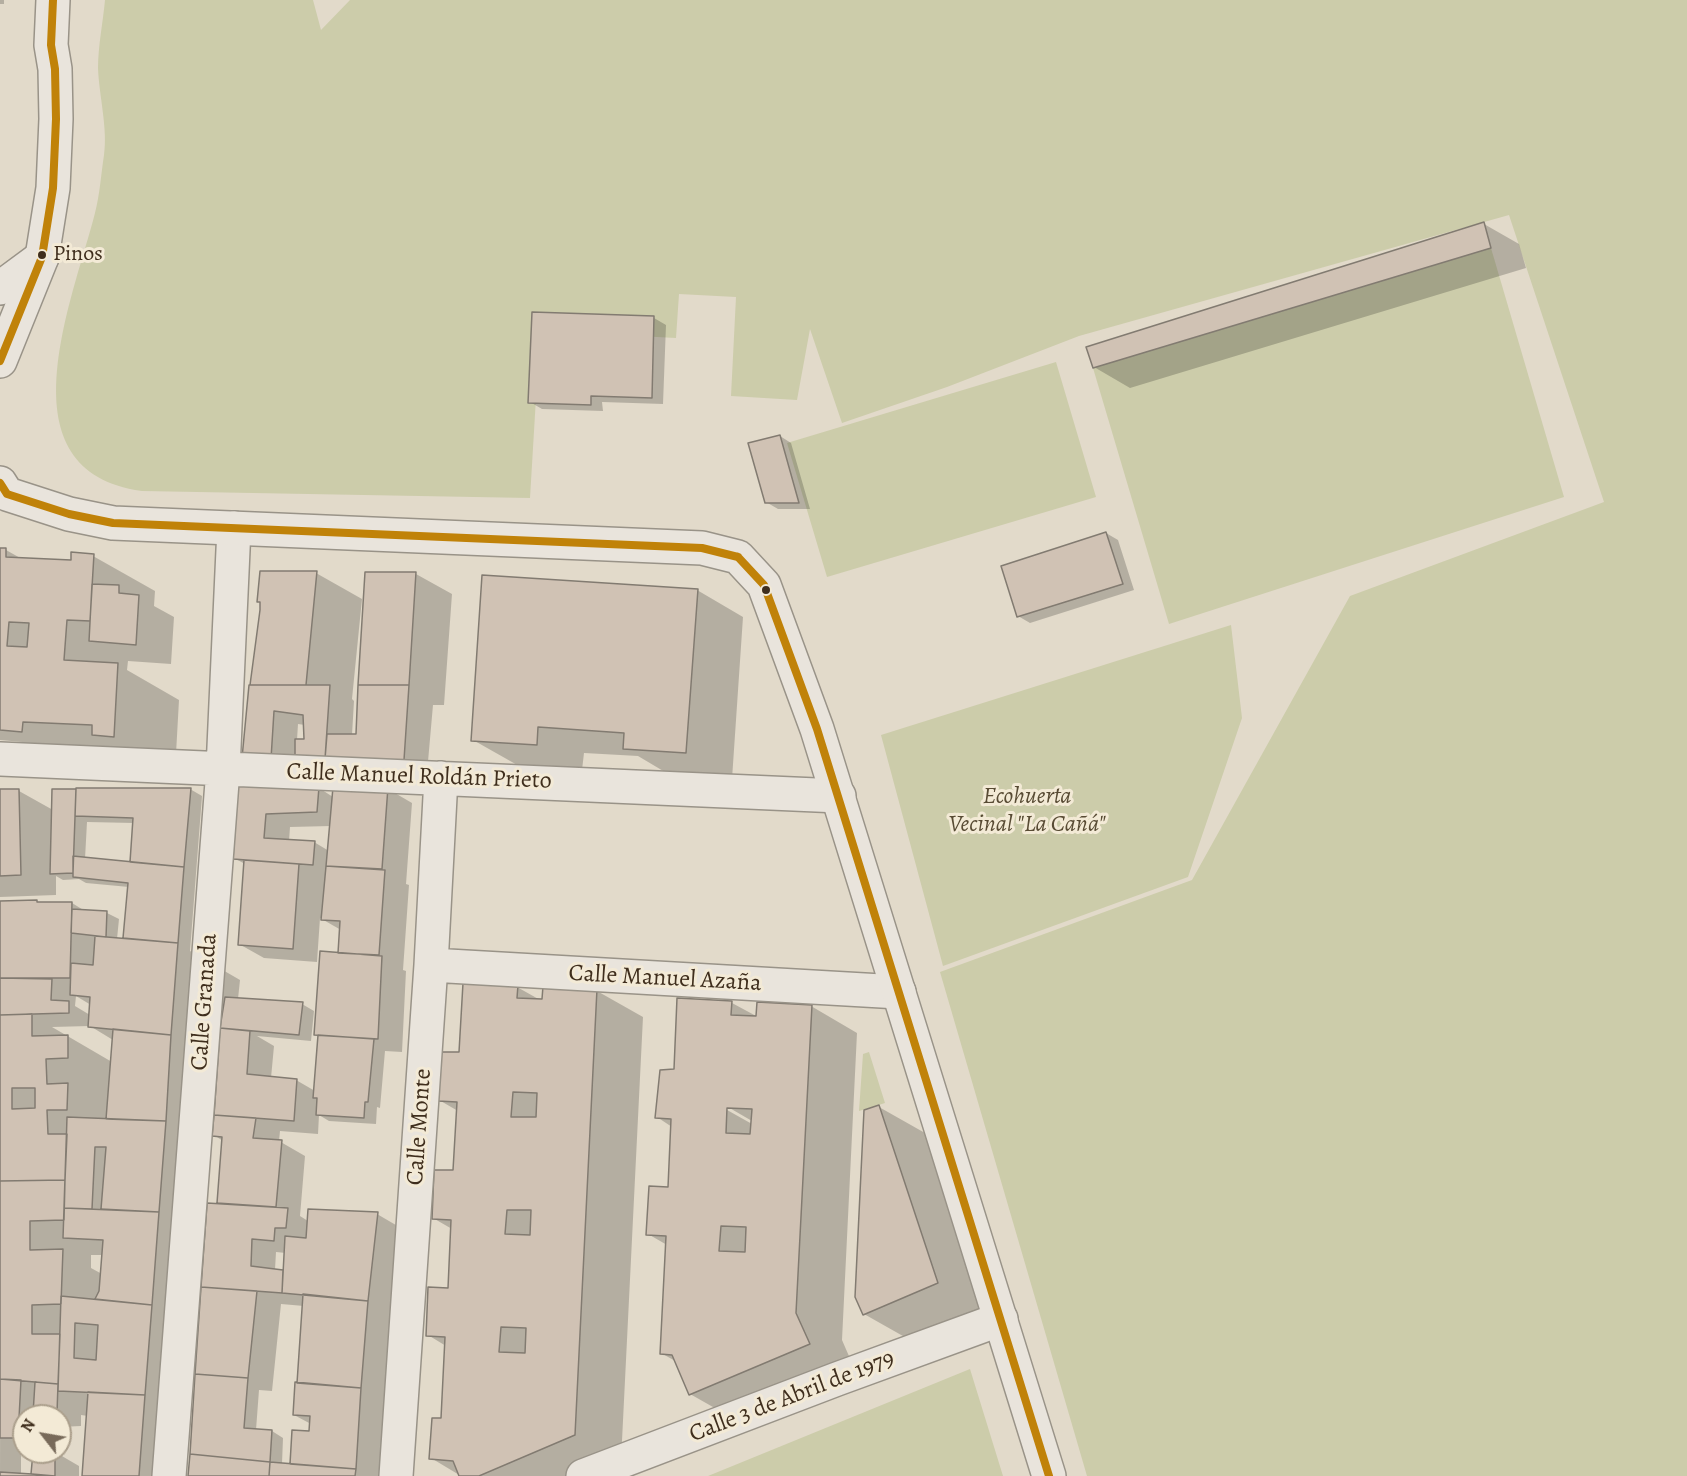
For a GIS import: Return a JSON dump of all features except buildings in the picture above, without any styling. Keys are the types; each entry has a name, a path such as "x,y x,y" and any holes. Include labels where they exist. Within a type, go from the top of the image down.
{"street":[{"path":"0,361 42,257 53,188 56,119 51,28 53,0"},
{"path":"0,288 42,257"},
{"path":"0,483 7,494 69,514 113,524 702,548 738,557 764,585 817,729 1049,1476"},
{"name":"Calle Granada","path":"169,1476 223,769 234,528"},
{"name":"Calle Manuel Roldán Prieto","path":"0,759 839,796"},
{"name":"Calle Monte","path":"396,1476 431,965 441,778"},
{"name":"Calle Manuel Azaña","path":"431,965 899,992"},
{"name":"Calle 3 de Abril de 1979","path":"583,1476 1001,1319"}],"green space":[{"path":"105,0 313,0 321,30 350,0 1687,0 1687,1476 1087,1476 940,972 1192,880 1350,596 1604,502 1509,215 1079,336 947,387 842,423 810,329 797,400 731,396 736,297 679,294 676,338 540,331 530,498 142,491 98,477 72,452 59,418 57,378 62,335 97,206 104,155 105,134 98,68"},
{"path":"1491,248 1564,497 1169,624 1093,368"},
{"path":"1056,362 1096,497 827,577 787,443"},
{"name":"Ecohuerta Vecinal \"La Cañá\"","path":"1231,625 1242,718 1188,877 943,966 881,735"},
{"path":"869,1052 885,1103 859,1111 863,1054"},
{"path":"970,1369 1003,1476 708,1476"}],"transit line":[{"path":"0,361 42,257 53,188 56,119 55,69 51,45 53,0"},
{"path":"0,483 7,494 69,514 113,523 702,548 738,557"},
{"path":"738,557 764,585 817,729 1049,1476"}],"place":[{"name":"Pinos","path":"42,255"}]}
